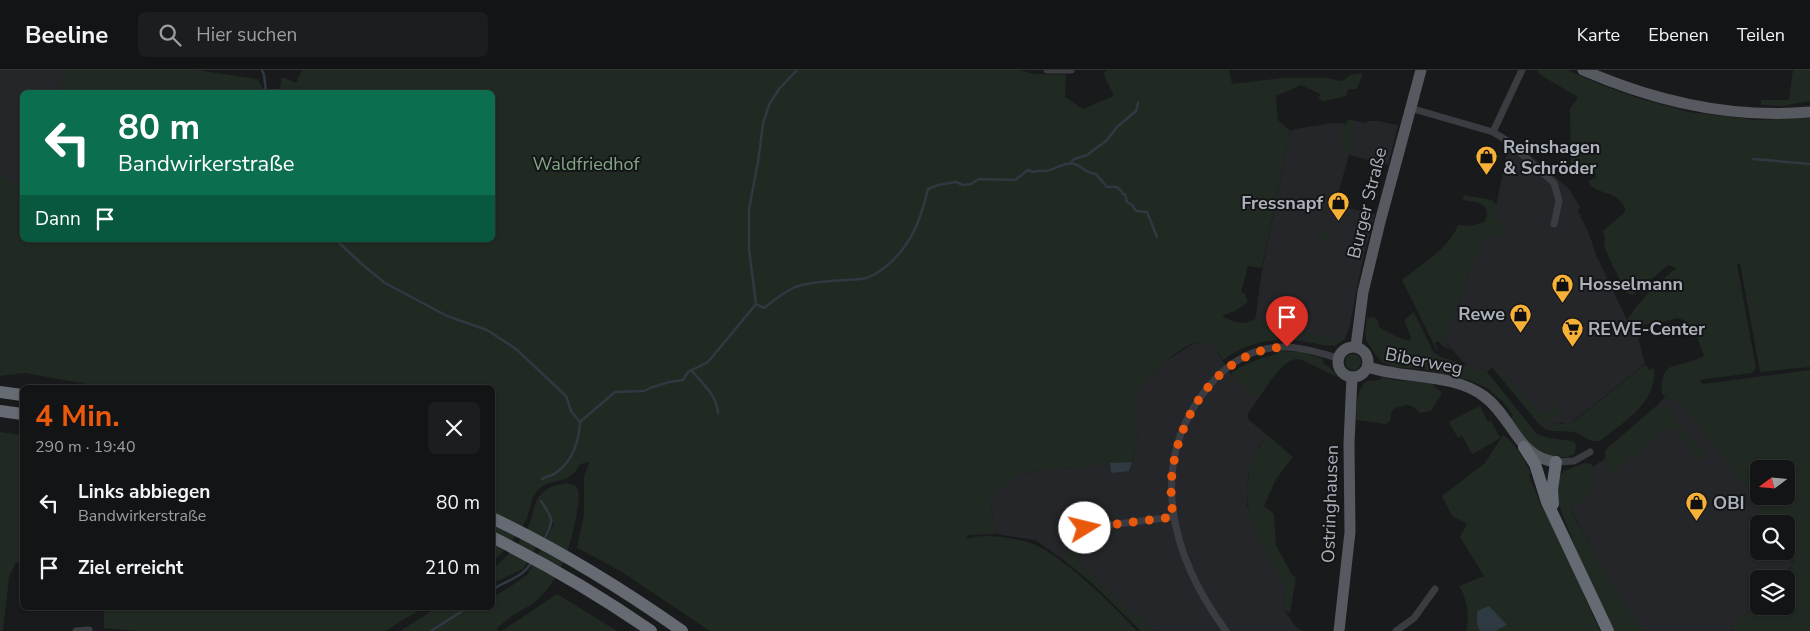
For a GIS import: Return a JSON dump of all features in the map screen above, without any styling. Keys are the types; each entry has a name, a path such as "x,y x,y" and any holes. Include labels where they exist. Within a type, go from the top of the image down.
{"highway":[{"path":"0,392 20,396"},
{"path":"0,411 20,414"},
{"path":"1524,447 1535,464 1547,502 1608,631"},
{"path":"1542,483 1542,472 1552,462"},
{"path":"1552,462 1552,490 1559,526"},
{"path":"495,520 571,558 635,598 682,631"},
{"path":"495,538 537,559 615,606 651,631"}],"main road":[{"name":"Burger Straße","path":"1356,346 1367,276 1395,162 1421,70"},
{"path":"1583,70 1643,93 1694,105 1754,114 1810,112"},
{"path":"1356,346 1366,352 1369,359 1368,367 1362,375 1352,377 1345,375 1340,369 1338,358 1345,349 1356,346"},
{"name":"Biberweg","path":"1368,367 1398,374 1442,380 1476,391 1500,411 1524,447 1535,456 1552,462"},
{"name":"Ostringhausen","path":"1339,631 1350,532 1349,443 1352,377"}],"street":[{"path":"1047,70 1071,70"},
{"path":"1493,132 1522,70"},
{"path":"1410,108 1493,132 1506,140 1546,175 1556,187 1559,201 1554,224"},
{"path":"1226,631 1195,582 1183,554 1173,517 1171,489 1173,469 1180,438 1196,404 1219,374 1242,357 1272,348 1298,348 1338,358"},
{"path":"1552,462 1574,461 1590,452"},
{"path":"1067,541 1072,534 1085,528 1173,517"},
{"path":"1396,631 1414,618 1435,589"},
{"path":"76,631 89,630"}],"shaded area":[{"path":"0,70 65,70 68,72 60,87 65,90 20,90 20,179 16,186 0,175"},
{"path":"1347,121 1366,123 1368,121 1378,121 1398,125 1388,165 1349,155 1335,205 1375,214 1362,263 1350,325 1345,339 1335,346 1293,340 1293,334 1271,331 1256,315 1261,276 1290,131 1333,123 1347,124"},
{"path":"1510,137 1569,189 1580,207 1578,211 1597,257 1627,320 1635,326 1645,364 1571,423 1554,423 1546,430 1538,423 1492,367 1487,372 1467,366 1444,341 1484,236 1492,226"},
{"path":"1203,342 1213,345 1232,376 1258,399 1248,413 1248,419 1267,435 1258,448 1248,475 1247,505 1261,544 1283,580 1285,590 1284,610 1297,628 1303,631 1154,631 1140,617 1131,612 1079,561 1065,561 1035,540 996,534 989,497 1021,473 1132,462 1138,431 1138,393 1148,377 1152,377 1161,364 1194,343"},
{"path":"1665,397 1675,401 1683,408 1750,490 1750,505 1760,505 1761,509 1754,508 1760,515 1750,515 1750,560 1793,560 1793,565 1788,570 1750,570 1750,611 1730,627 1733,631 1645,631 1626,609 1570,508 1583,473 1605,459 1605,451 1650,413"},
{"path":"1132,462 1129,471 1111,473 1110,463"},
{"path":"1489,606 1507,625 1495,631 1480,631 1477,624 1477,611"}],"green space":[{"path":"65,70 196,70 257,79 265,90 65,90 60,87 68,72"},
{"name":"Waldfriedhof","path":"302,70 1019,70 1034,74 1066,75 1065,97 1083,109 1114,96 1103,73 1108,70 1229,70 1232,84 1283,78 1327,78 1340,81 1350,75 1363,73 1357,89 1348,89 1346,96 1324,101 1318,99 1320,94 1301,85 1276,96 1278,120 1290,131 1262,268 1248,266 1241,292 1245,294 1248,302 1237,310 1222,316 1242,323 1255,319 1256,315 1271,331 1278,333 1277,340 1249,346 1223,360 1213,345 1195,342 1188,345 1164,363 1152,377 1148,377 1138,393 1138,431 1132,462 1021,473 989,497 996,534 969,535 966,538 985,536 1006,537 1027,542 1055,556 1085,580 1137,631 710,631 619,570 577,548 584,514 584,476 590,462 580,464 565,479 549,483 538,490 533,497 527,518 522,527 495,560 495,385 92,385 25,373 0,376 0,175 16,186 20,179 20,242 495,242 495,90 279,90 282,77 296,83"},
{"path":"1536,70 1568,70 1638,98 1689,112 1756,120 1810,118 1810,367 1760,372 1740,263 1737,265 1756,368 1752,373 1699,380 1703,384 1810,370 1810,631 1733,631 1730,627 1750,611 1750,615 1795,615 1795,570 1790,570 1795,560 1795,515 1760,515 1753,507 1761,509 1760,505 1795,505 1795,460 1750,460 1750,490 1683,408 1662,394 1663,378 1666,370 1675,365 1693,361 1704,356 1695,331 1684,320 1677,318 1635,326 1627,320 1652,289 1676,268 1668,265 1633,295 1626,293 1604,247 1605,237 1603,231 1625,212 1625,208 1617,198 1590,185 1588,181 1597,177 1591,167 1571,167 1570,109 1578,97 1542,76"},
{"path":"1793,70 1810,70 1810,101 1782,106 1761,105 1761,100 1789,100"},
{"path":"1347,121 1356,121 1349,144 1352,145 1350,152 1341,149 1342,123 1347,124"},
{"path":"1464,195 1492,200 1497,206 1496,220 1504,222 1503,235 1484,236 1444,341 1452,351 1438,341 1435,343 1437,351 1402,280 1441,249 1454,234 1458,225 1471,226 1484,222 1487,216 1486,208 1480,203 1463,200"},
{"path":"1325,203 1335,205 1335,208 1328,206 1321,232 1328,235 1327,241 1318,239"},
{"path":"1414,312 1434,353 1487,372 1537,434 1549,438 1573,441 1576,445 1575,453 1567,457 1552,456 1531,445 1511,418 1513,415 1503,402 1487,388 1469,380 1421,369 1394,367 1382,362 1366,340 1367,318 1373,317 1378,320 1381,329 1410,341 1411,337 1404,320"},
{"path":"1301,329 1304,333 1310,332 1311,335 1314,333 1315,336 1321,335 1338,340 1344,336 1342,334 1344,331 1347,333 1344,339 1336,345 1325,345 1308,342 1308,336 1302,335 1301,341 1293,340 1293,334"},
{"path":"1278,351 1302,352 1323,359 1324,364 1338,377 1301,360 1293,360 1275,374 1258,399 1232,376 1231,373 1242,366 1277,354"},
{"path":"1353,354 1359,356 1361,362 1359,368 1353,370 1347,368 1345,362 1347,356"},
{"path":"1494,365 1542,415 1555,403 1561,410 1541,426 1492,367"},
{"path":"1647,365 1649,370 1654,368 1654,381 1645,402 1628,419 1600,441 1590,440 1574,432 1546,429 1554,423 1564,424 1568,419 1572,423 1643,366"},
{"path":"1381,377 1431,383 1442,393 1431,411 1420,413 1413,407 1405,406 1393,409 1391,420 1386,424 1356,420 1358,399 1363,384 1367,381 1380,380"},
{"path":"1480,406 1488,422 1491,421 1500,438 1503,435 1512,442 1531,473 1529,476 1543,509 1559,539 1600,631 1466,631 1468,620 1467,608 1459,586 1484,576 1460,537 1467,524 1452,516 1442,496 1485,463 1501,438 1472,454 1462,436 1458,438 1449,422"},
{"path":"1662,406 1667,408 1706,457 1700,462 1671,426 1608,476 1605,453 1610,446 1655,407"},
{"path":"0,432 20,435 20,563 16,562 9,577 3,631 0,631"},
{"path":"1267,435 1293,457 1276,479 1264,506 1274,514 1276,545 1292,575 1296,577 1290,613 1284,610 1285,593 1283,583 1256,534 1247,499 1247,488 1252,463 1250,461"},
{"path":"1585,463 1591,464 1594,468 1592,488 1586,497 1570,509 1626,608 1645,631 1614,631 1576,550 1558,502 1559,477 1564,471"},
{"path":"568,483 576,486 579,495 577,512 569,548 559,570 546,591 535,602 508,619 497,628 498,631 400,631 432,610 495,610 495,596 528,574 554,524 552,522 523,569 495,582 495,567 522,538 540,496 546,490"},
{"path":"1104,535 1084,544 1079,561 1131,612 1140,617 1154,631 1141,631 1094,585 1065,561 1067,554 1081,541"},
{"path":"557,594 617,631 502,631"},
{"path":"101,610 420,610 385,631 136,631 104,628 104,611"}],"waterway":[{"path":"262,70 266,90"},
{"path":"756,304 749,249 749,209 763,124 769,105 779,89 797,70"},
{"path":"1071,163 1074,159 1087,155 1107,140 1117,127 1136,111 1138,103"},
{"path":"1753,159 1810,164"},
{"path":"756,304 764,308 786,292 799,286 826,281 864,278 879,272 901,252 908,242 922,212 928,189 938,185 956,182 963,185 971,184 979,179 1015,180 1028,170 1034,172 1046,171 1065,164 1073,164 1096,174 1107,187 1119,188 1125,194 1127,202 1136,211 1147,212 1157,237"},
{"path":"338,242 385,283 447,316 487,330 516,349 566,396 571,411 580,422"},
{"path":"542,479 563,467 577,443 580,422 615,392 644,391 669,382 683,380 688,372 708,362 756,304"},
{"path":"691,370 712,395 718,413"},
{"path":"541,501 551,520 550,528 544,539"},
{"path":"495,588 524,572 532,562"},
{"path":"431,631 464,610"}],"place":[{"name":"Reinshagen & Schröder","path":"1487,176"},
{"name":"Fressnapf","path":"1339,222"},
{"name":"Hosselmann","path":"1563,303"},
{"name":"Rewe","path":"1521,333"},
{"name":"REWE-Center","path":"1572,348"},
{"name":"OBI","path":"1697,522"}],"route":[{"path":"1085,528 1173,517 1171,489 1175,457 1185,425 1200,397 1219,374 1239,359 1266,349 1287,347"}]}
